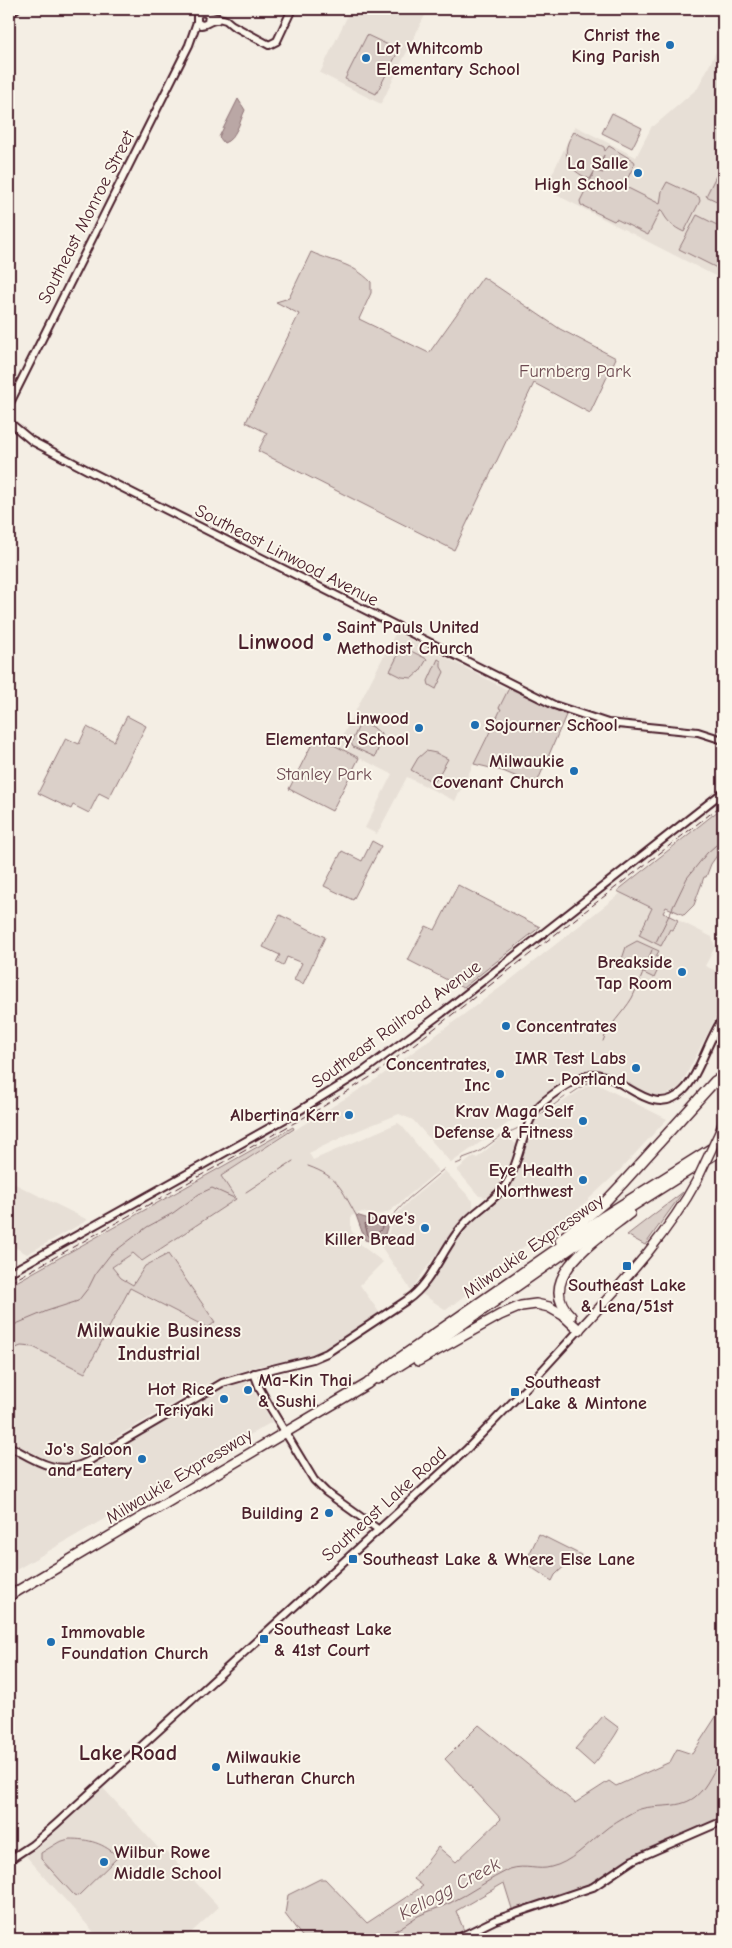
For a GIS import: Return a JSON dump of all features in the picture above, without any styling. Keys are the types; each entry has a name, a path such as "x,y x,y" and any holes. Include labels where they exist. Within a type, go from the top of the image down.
{"highway":[{"path":"518,1276 605,1202 715,1081 723,1076"},
{"name":"Milwaukie Expressway","path":"367,1384 394,1362 518,1276 647,1188 723,1141"},
{"name":"Milwaukie Expressway","path":"9,1596 367,1384 384,1377 437,1342 584,1238 668,1182 723,1149"},
{"path":"581,1328 561,1303 559,1290 566,1271 584,1250 668,1182"},
{"path":"384,1377 406,1367 500,1315 521,1306 536,1304 549,1307 581,1328"}],"main road":[{"name":"Southeast Lake Road","path":"581,1328 658,1239 680,1208 697,1180 723,1122"}],"street":[{"path":"9,15 16,9"},
{"name":"Southeast Monroe Street","path":"9,405 191,43 204,21 215,20 232,25 264,44 271,45 278,39 292,9"},
{"name":"Southeast Linwood Avenue","path":"9,422 12,427 32,441 97,475 554,705 585,717 608,723 698,732 723,740"},
{"name":"Southeast Railroad Avenue","path":"9,1273 286,1118 365,1070 442,1013 723,792"},
{"path":"9,1446 51,1467 60,1469 73,1468 212,1388 232,1379 320,1357 415,1294 461,1226 505,1186 517,1160 532,1115 540,1105 580,1078 594,1074 605,1077 653,1100 675,1097 688,1086 723,1018"},
{"name":"Southeast Lake Road","path":"9,1860 32,1845 52,1828 472,1444 527,1388 581,1328"},
{"path":"254,1373 260,1390 310,1474 318,1484 353,1513 379,1530"},
{"path":"456,1939 495,1920 593,1887 633,1860 723,1821"}],"shaded area":[{"name":"Lot Whitcomb Elementary School","path":"330,9 428,9 381,104 320,73 347,17"},
{"name":"La Salle High School","path":"723,38 723,280 545,189 575,126 636,157 652,126 698,88"},
{"name":"Linwood Elementary School","path":"396,632 508,690 500,707 501,709 455,801 407,777 377,834 365,828 392,774 337,747"},
{"path":"621,893 652,908 639,935 670,928 673,930 678,920 712,937 715,947 705,966 723,974 723,1009 715,1019 680,1087 668,1094 655,1096 598,1070 584,1070 451,1163 413,1120 399,1114 349,1134 309,1153 313,1160 398,1123 438,1171 390,1211 374,1215 362,1212 351,1216 351,1230 362,1246 383,1262 360,1285 381,1315 325,1350 305,1358 258,1366 210,1382 72,1463 52,1462 9,1441 9,1360 16,1348 21,1346 33,1347 85,1373 130,1288 208,1328 214,1322 146,1266 133,1285 121,1278 112,1267 133,1253 236,1199 221,1176 378,1078 509,981"},
{"path":"593,1082 667,1119 620,1170 576,1211 493,1268 495,1272 446,1310 422,1294 461,1232 508,1188 519,1165 533,1121"},
{"path":"507,1134 518,1147 508,1173 494,1193 487,1197 479,1196 457,1170 474,1156 477,1158"},
{"path":"445,1171 473,1201 473,1208 459,1222 411,1290 380,1245 389,1232 391,1221 410,1200"},
{"path":"9,1181 88,1220 27,1254 9,1244"},
{"path":"247,1380 272,1422 9,1574 9,1452 47,1471 57,1474 74,1473 217,1390"},
{"name":"Wilbur Rowe Middle School","path":"103,1788 162,1852 165,1850 219,1907 184,1939 100,1939 26,1856 39,1847"}],"green space":[{"path":"367,35 399,50 376,94 345,79"},
{"path":"612,113 642,128 632,148 602,133"},
{"path":"574,132 604,147 605,151 609,146 634,161 635,163 624,186 660,204 662,191 667,182 699,197 700,201 684,232 670,223 661,209 648,235 616,219 614,221 581,205 580,201 595,171 603,173 602,162 604,155 590,179 582,176 571,166 566,154 569,139"},
{"path":"716,176 723,180 723,204 706,196"},
{"path":"697,215 723,228 723,271 679,249"},
{"name":"Furnberg Park","path":"311,252 357,270 371,282 371,293 359,319 429,353 483,277 560,329 616,358 590,413 534,383 454,550 258,451 267,433 246,422 299,314 276,302 289,298"},
{"path":"405,648 427,659 420,671 412,678 402,677 390,671 401,649"},
{"path":"438,659 441,661 441,667 444,672 436,689 429,685 428,681"},
{"path":"509,688 566,715 536,785 503,771 474,764 501,709 499,708"},
{"path":"127,716 146,726 109,798 99,793 89,813 73,805 71,809 38,793 66,738 79,744 87,727 114,741"},
{"path":"361,721 373,727 381,734 380,744 375,757 353,747 351,743"},
{"name":"Stanley Park","path":"316,736 359,758 332,811 289,789"},
{"path":"426,751 436,753 448,759 433,782 411,770 418,758"},
{"path":"723,807 723,847 711,864 706,877 704,877 694,905 684,915 666,907 663,913 678,920 673,930 670,929 661,946 639,935 652,908 617,891"},
{"path":"372,841 381,846 353,900 324,886 342,851 362,861"},
{"path":"458,885 540,927 463,988 408,960 426,926 435,930"},
{"path":"280,915 325,937 303,984 294,980 302,963 287,957 283,966 276,962 280,955 263,947"},
{"path":"637,941 659,951 656,956 663,959 654,978 621,962 626,947"},
{"path":"293,1127 294,1129 221,1176 236,1199 142,1261 133,1253 112,1267 121,1278 133,1285 145,1266 168,1254 215,1322 208,1328 130,1288 85,1373 33,1347 21,1346 16,1348 9,1359 9,1286"},
{"path":"683,1192 645,1245 627,1235"},
{"path":"539,1534 581,1555 579,1559 574,1557 555,1575 552,1581 525,1563"},
{"path":"719,1712 723,1725 723,1818 625,1863 601,1880 513,1912 504,1883 456,1911 465,1933 453,1939 304,1939 285,1914 288,1895 320,1879 325,1879 367,1923 423,1886 414,1879 438,1847 456,1862 501,1819 445,1759 479,1725 575,1803 609,1781 616,1786 670,1762 677,1749 692,1754"},
{"path":"603,1716 619,1728 593,1765 575,1749"},
{"path":"69,1839 83,1840 102,1845 118,1857 78,1896 74,1895 41,1859 41,1853 59,1842"}],"water":[{"path":"238,99 245,110 235,134 224,143 219,137"},
{"path":"356,1215 369,1219 384,1217 388,1224 385,1234 373,1242 365,1240"}],"waterway":[{"path":"656,942 687,878 707,853 723,839"},
{"path":"603,1041 608,1030 632,998 652,950"},
{"path":"571,1094 589,1082"},
{"path":"537,1117 565,1097"},
{"path":"456,1164 461,1162 463,1158 479,1152 501,1136 525,1125"},
{"path":"246,1192 293,1161"},
{"path":"308,1166 333,1179 356,1215"},
{"path":"387,1222 408,1199 444,1169"},
{"path":"9,1327 47,1311 78,1301 110,1255 147,1227 173,1213 199,1194 212,1188 234,1198"},
{"name":"Kellogg Creek","path":"330,1939 346,1933 370,1937 389,1934 418,1916 458,1899 510,1869 521,1867 546,1868 565,1862 608,1827 633,1812 648,1807 680,1804 695,1797 704,1788 723,1758"}],"railway":[{"path":"9,1283 319,1109 377,1073 723,804"}],"place":[{"name":"Christ the King Parish","path":"670,45"},
{"name":"Lot Whitcomb Elementary School","path":"366,58"},
{"name":"La Salle High School","path":"638,173"},
{"name":"Saint Pauls United Methodist Church","path":"327,637"},
{"name":"Sojourner School","path":"475,725"},
{"name":"Linwood Elementary School","path":"419,728"},
{"name":"Milwaukie Covenant Church","path":"574,771"},
{"name":"Breakside Tap Room","path":"682,972"},
{"name":"Concentrates","path":"506,1026"},
{"name":"IMR Test Labs - Portland","path":"636,1068"},
{"name":"Concentrates, Inc","path":"500,1074"},
{"name":"Albertina Kerr","path":"349,1115"},
{"name":"Krav Maga Self Defense & Fitness","path":"583,1121"},
{"name":"Eye Health Northwest","path":"583,1180"},
{"name":"Dave's Killer Bread","path":"425,1228"},
{"name":"Southeast Lake & Lena/51st","path":"627,1266"},
{"name":"Ma-Kin Thai & Sushi","path":"248,1390"},
{"name":"Southeast Lake & Mintone","path":"515,1392"},
{"name":"Hot Rice Teriyaki","path":"224,1399"},
{"name":"Jo's Saloon and Eatery","path":"142,1459"},
{"name":"Building 2","path":"329,1513"},
{"name":"Southeast Lake & Where Else Lane","path":"353,1559"},
{"name":"Southeast Lake & 41st Court","path":"264,1639"},
{"name":"Immovable Foundation Church","path":"51,1642"},
{"name":"Milwaukie Lutheran Church","path":"216,1767"},
{"name":"Wilbur Rowe Middle School","path":"104,1862"}],"district":[{"name":"Linwood","path":"276,641"},
{"name":"Milwaukie Business Industrial","path":"159,1342"},
{"name":"Lake Road","path":"128,1752"}]}
